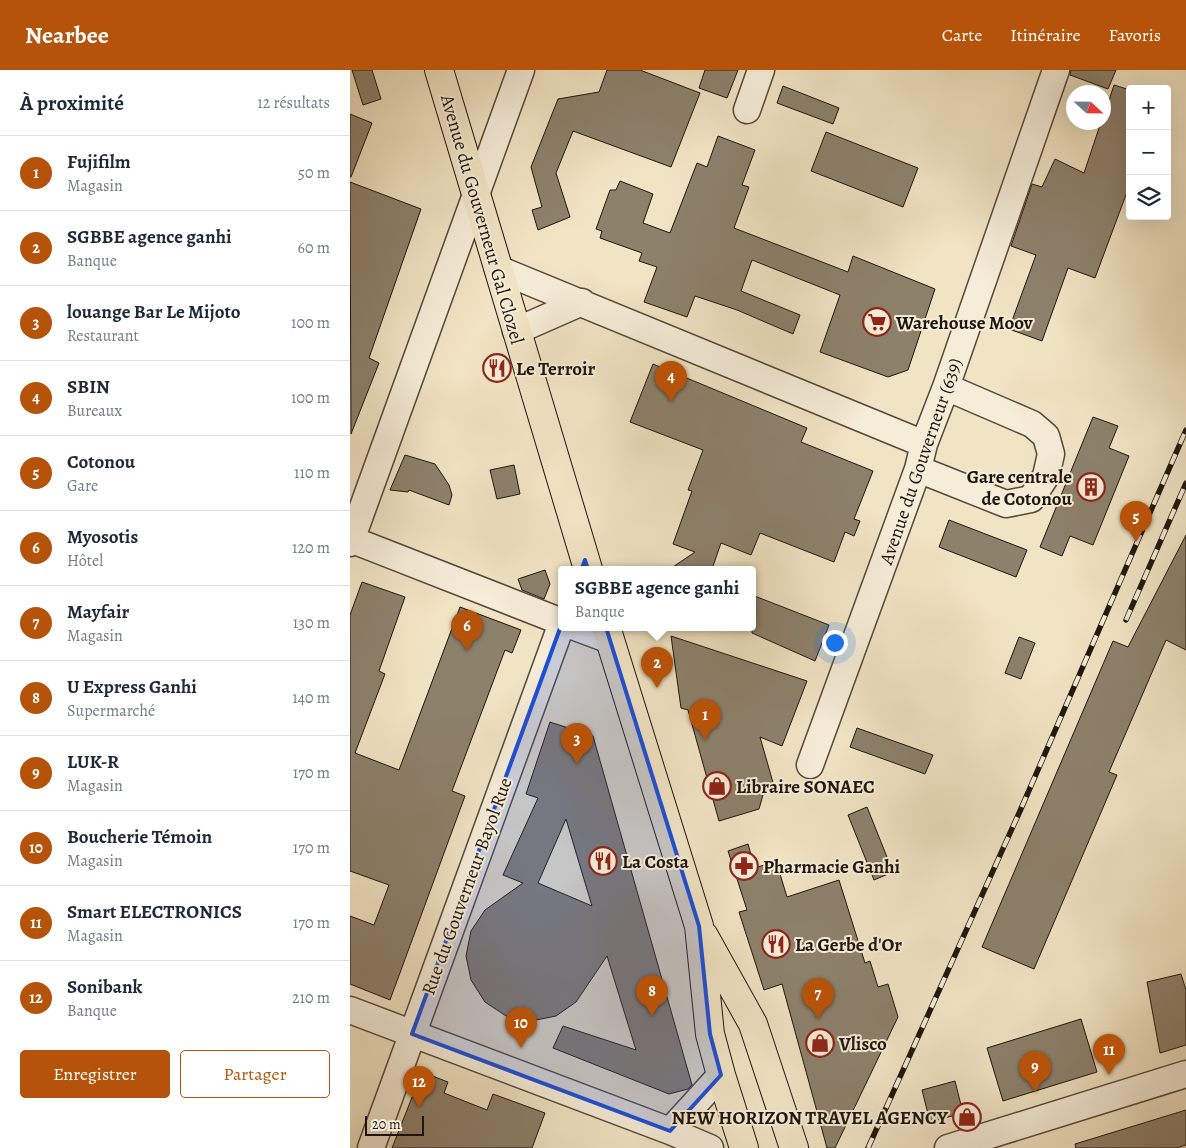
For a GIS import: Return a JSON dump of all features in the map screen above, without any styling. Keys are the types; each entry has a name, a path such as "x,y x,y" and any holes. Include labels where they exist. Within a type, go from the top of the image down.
{"main road":[{"name":"Avenue du Gouverneur Gal Clozel","path":"439,70 585,566"},
{"path":"608,634 699,926 710,1034 744,1148"},
{"path":"699,926 753,1024 794,1148"}],"street":[{"path":"521,70 350,540 558,620"},
{"path":"747,110 761,70"},
{"name":"Avenue du Gouverneur (639)","path":"810,765 946,387 1056,70"},
{"path":"498,269 582,302 921,457 1006,504 1031,498 1046,476 1051,454 1046,436 1032,424 946,387"},
{"path":"516,331 582,302"},
{"name":"Rue du Gouverneur Bayol Rue","path":"370,1148 559,631"},
{"path":"594,631 608,634"},
{"path":"350,1010 670,1131 710,1148"},
{"path":"948,1148 1186,1074"},
{"path":"670,1131 721,1075"}],"highlighted area":[{"path":"585,560 699,926 710,1034 721,1075 670,1131 412,1034"}],"building":[{"path":"352,70 372,70 381,99 363,105"},
{"path":"607,70 640,70 700,93 671,167 573,131 556,173 570,217 538,230 532,210 542,207 531,167 558,99 599,92"},
{"path":"705,70 738,70 727,98 699,88"},
{"path":"1071,70 1116,70 1110,85 1097,85 1070,75"},
{"path":"1114,85 1126,89 1126,195 1095,278 1068,268 1042,341 1009,329 1036,255 1011,246 1032,184 1042,187 1055,159 1084,173 1098,130 1111,130 1111,94"},
{"path":"783,86 839,108 833,124 777,103"},
{"path":"350,114 372,123 351,177 350,177"},
{"path":"826,132 918,168 903,207 811,171"},
{"path":"718,136 755,150 742,185 749,187 734,228 848,272 853,256 935,289 908,370 888,377 820,352 840,295 752,260 741,291 800,315 793,334 737,310 695,296 687,317 644,302 657,267 639,261 642,253 600,238 602,231 596,229 610,190 616,190 620,181 653,194 643,223 670,233 697,163 707,167"},
{"path":"350,182 421,209 369,358 379,363 351,434"},
{"path":"653,364 807,428 801,442 873,471 854,519 860,521 854,536 845,532 834,562 760,533 751,555 721,543 713,566 674,566 695,552 673,544 692,491 688,490 703,450 630,422"},
{"name":"Gare centrale de Cotonou","path":"1093,417 1118,426 1109,448 1129,456 1093,545 1070,536 1062,556 1040,547"},
{"path":"405,455 435,464 449,485 452,495 449,505 409,490 408,492 390,490"},
{"path":"514,465 520,494 497,499 490,470"},
{"path":"949,520 1027,550 1016,577 939,547"},
{"path":"1186,535 1186,650 1166,640 1109,772 1117,775 1034,969 982,947 1113,641 1128,647"},
{"path":"545,570 550,584 544,599 522,590 518,579"},
{"path":"362,582 405,597 379,671 385,674 355,753 399,770 460,607 521,630 512,653 505,650 452,791 465,796 390,1000 350,984 350,916 374,925 389,885 350,871 350,615"},
{"path":"756,597 829,625 815,661 752,633 752,631 756,631"},
{"path":"671,636 807,681 782,746 760,737 774,786 765,788 759,809 719,821 688,710 681,708"},
{"path":"1019,637 1035,643 1021,679 1005,673"},
{"path":"550,722 593,736 692,1085 688,1089 669,1094 553,1048 563,1026 636,1050 607,956 576,1002 556,1016 531,1021 506,1016 485,1002 471,980 466,956 471,931 485,910 523,883 503,875 538,798 526,794","holes":["566,819 592,906 538,883"]},
{"path":"857,728 933,755 925,774 850,747"},
{"path":"867,807 893,872 874,880 848,815"},
{"path":"748,844 755,868 776,861 787,897 839,880 865,963 870,961 878,987 888,984 898,1017 835,1148 827,1148 782,984 764,990 739,912 747,910 728,851"},
{"path":"1181,974 1186,990 1186,1045 1160,1053 1147,982"},
{"path":"1081,1019 1097,1072 1003,1101 987,1048"},
{"path":"422,1072 448,1082 444,1093 487,1110 493,1094 545,1113 532,1148 392,1148"},
{"path":"955,1081 963,1113 930,1122 922,1090"},
{"path":"1186,1110 1186,1145 1176,1148 1076,1148 1075,1144"}],"railway":[{"path":"868,1148 1020,811 1186,430"},
{"path":"1126,620 1186,483"}],"place":[{"name":"Warehouse Moov","path":"877,322"},
{"name":"Le Terroir","path":"497,368"},
{"name":"SBIN","path":"671,402"},
{"name":"Gare centrale de Cotonou","path":"1091,487"},
{"name":"Cotonou","path":"1136,542"},
{"name":"Myosotis","path":"467,651"},
{"name":"SGBBE agence ganhi","path":"657,688"},
{"name":"Fujifilm","path":"705,740"},
{"name":"louange Bar Le Mijoto","path":"577,764"},
{"name":"Libraire SONAEC","path":"717,786"},
{"name":"La Costa","path":"603,861"},
{"name":"Pharmacie Ganhi","path":"744,866"},
{"name":"La Gerbe d'Or","path":"776,944"},
{"name":"U Express Ganhi","path":"652,1016"},
{"name":"Mayfair","path":"818,1019"},
{"name":"Vlisco","path":"820,1043"},
{"name":"Boucherie Témoin","path":"521,1048"},
{"name":"Smart ELECTRONICS","path":"1109,1075"},
{"name":"LUK-R","path":"1035,1092"},
{"name":"Sonibank","path":"419,1107"},
{"name":"NEW HORIZON TRAVEL AGENCY","path":"967,1117"}]}
